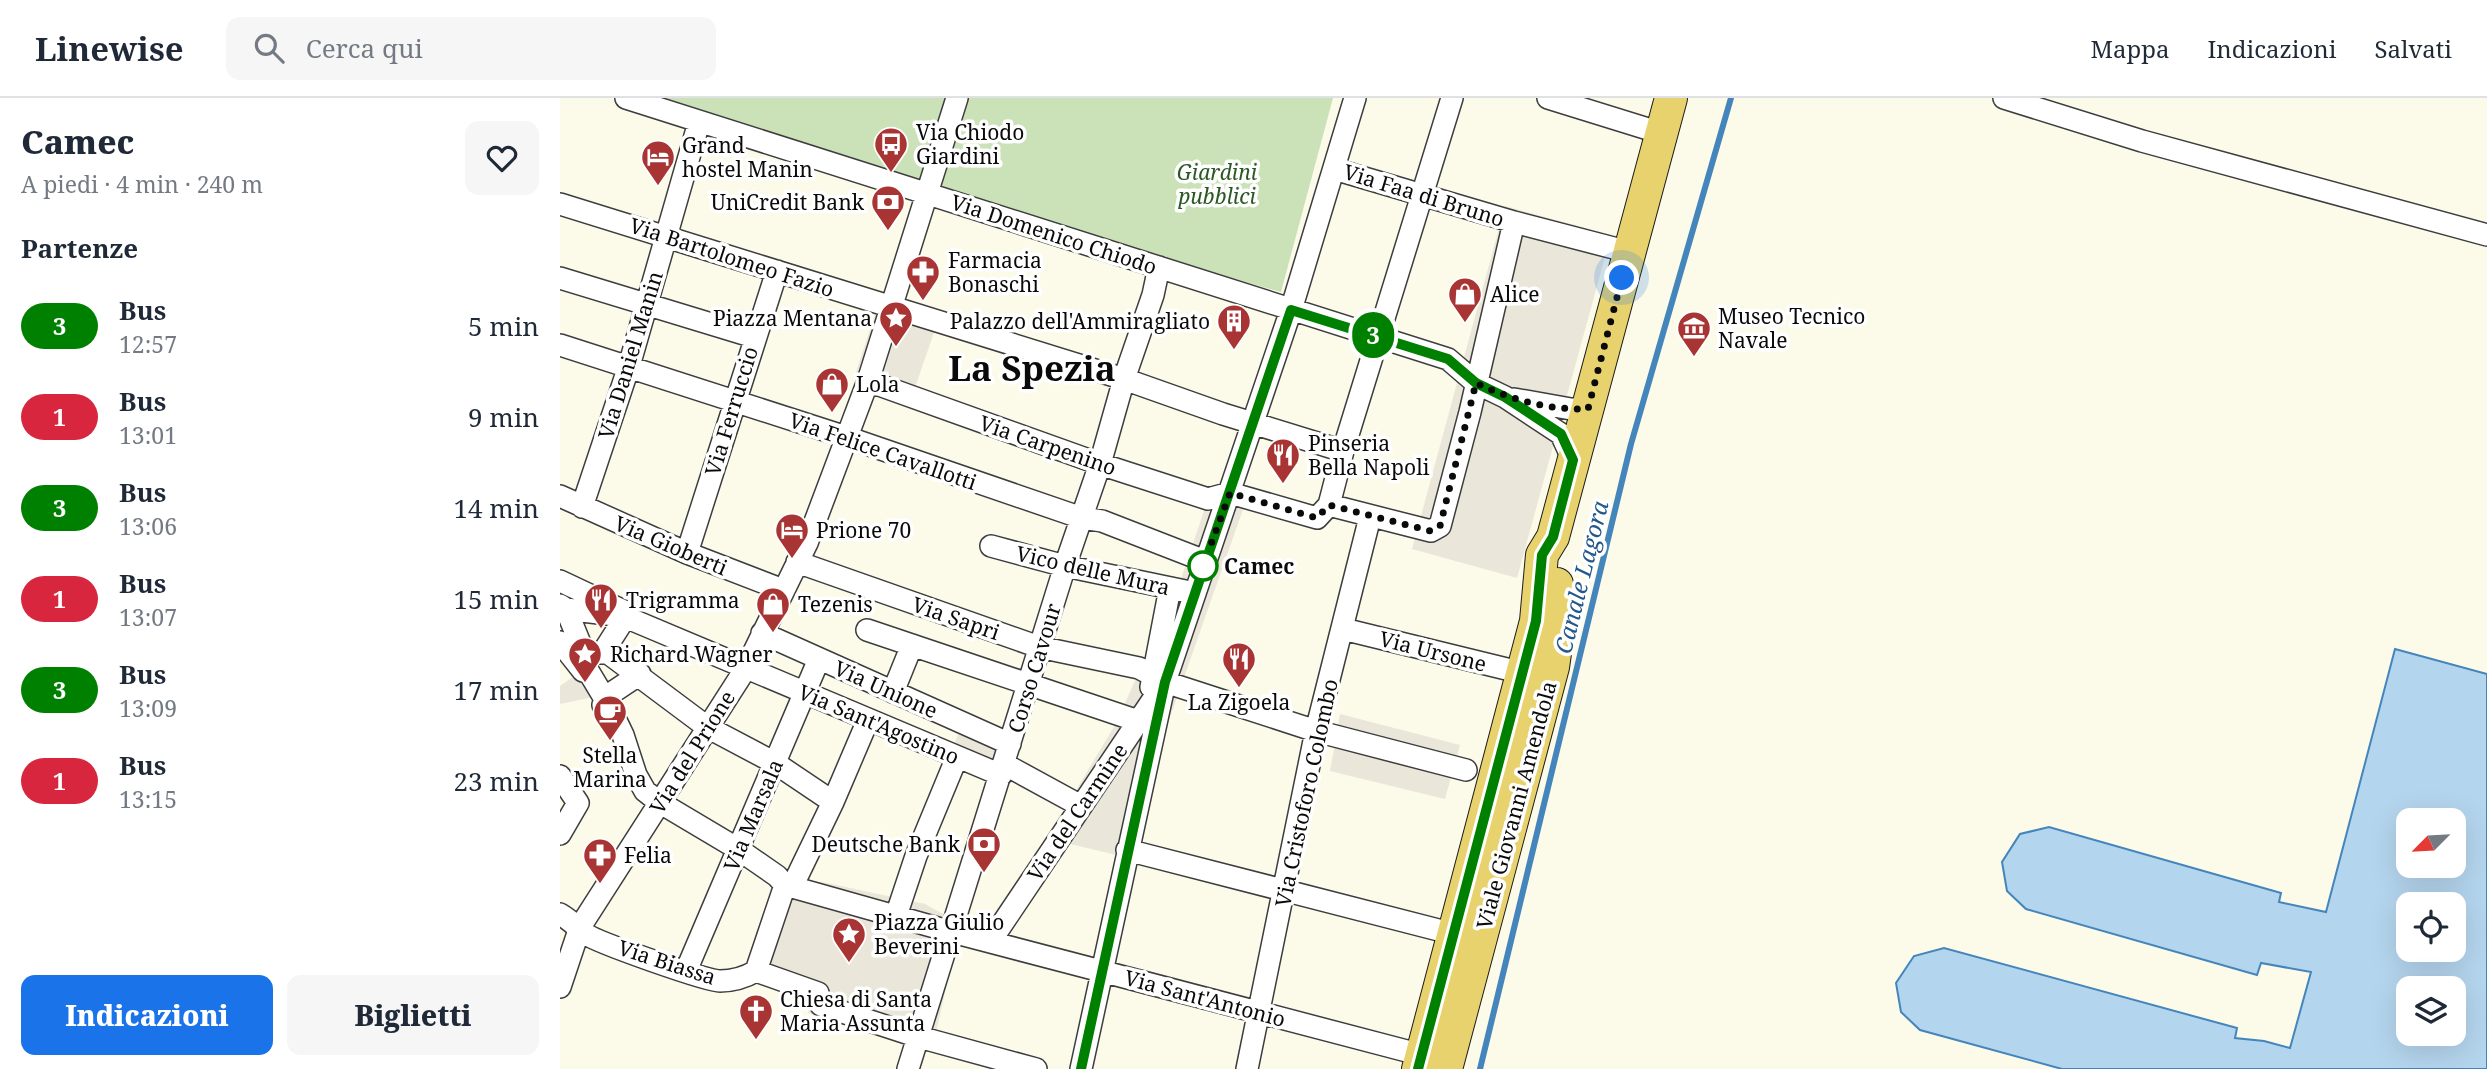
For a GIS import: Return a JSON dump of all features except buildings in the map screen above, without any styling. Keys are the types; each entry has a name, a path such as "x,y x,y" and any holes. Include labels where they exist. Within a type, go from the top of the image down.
{"main road":[{"name":"Viale Giovanni Amendola","path":"1429,1065 1454,934 1536,621 1542,555 1553,537 1671,98"},
{"name":"Viale Giovanni Amendola","path":"1429,1065 1553,667 1558,610 1553,537"}],"street":[{"name":"Via Domenico Chiodo","path":"625,98 1448,359 1476,383 1505,397"},
{"name":"Via del Prione","path":"560,987 580,927 746,668 807,543 868,381 957,98"},
{"path":"1158,678 1195,593 1230,493 1291,310 1355,98"},
{"path":"1452,98 1343,451 1329,505 1431,531 1440,526 1514,222"},
{"path":"1548,98 1661,133"},
{"path":"2004,98 2142,141 2487,235"},
{"name":"Via Daniel Manin","path":"582,507 629,366 699,122"},
{"name":"Via Faa di Bruno","path":"1334,169 1514,222 1629,252"},
{"name":"Via Bartolomeo Fazio","path":"560,204 1124,379 1223,414 1343,451"},
{"name":"Corso Cavour","path":"908,1069 1065,566 1100,464 1124,379 1153,295 1159,267"},
{"name":"Via Ferruccio","path":"687,553 777,271"},
{"path":"560,278 754,337"},
{"name":"Via Felice Cavallotti","path":"560,345 1082,518 1102,522 1205,561"},
{"name":"Via Carpenino","path":"868,381 1100,464 1208,499 1230,493 1317,518 1329,505"},
{"path":"1505,397 1571,409 1588,409"},
{"path":"1505,397 1561,434 1573,460"},
{"name":"Via Gioberti","path":"560,496 687,553 783,590"},
{"name":"Via Cristoforo Colombo","path":"1247,1069 1316,731 1370,517"},
{"name":"Vico delle Mura","path":"991,546 1065,566 1195,593"},
{"name":"Via Sapri","path":"797,562 1040,647 1139,668 1158,678 1316,731 1466,771"},
{"path":"560,580 628,613 605,649 638,675"},
{"path":"1081,1069 1127,850 1158,678 1170,588"},
{"path":"563,607 584,653 584,664 623,735 636,775 645,791 659,803 738,849 788,886"},
{"name":"Via Sant'Agostino","path":"563,607 625,617 957,757 1005,761"},
{"name":"Via Ursone","path":"1343,629 1522,673"},
{"path":"867,630 1029,685 1143,714"},
{"name":"Via Unione","path":"762,633 893,692 1005,761"},
{"path":"560,642 577,662 604,705 607,703"},
{"path":"893,692 912,645"},
{"path":"584,653 608,653 707,727 775,764 833,802"},
{"name":"Via Marsala","path":"685,971 819,659"},
{"path":"607,703 610,702 607,696 638,675"},
{"name":"Via del Carmine","path":"990,942 1143,714 1158,678"},
{"path":"868,720 833,802 788,886 756,971 818,993 821,1005 919,1037 1037,1069"},
{"path":"896,916 916,856 957,757"},
{"path":"1005,761 1081,806"},
{"path":"636,775 642,832"},
{"path":"560,776 578,803 560,835"},
{"path":"1127,850 1454,934"},
{"name":"Via Sant'Antonio","path":"788,886 1259,1012 1429,1065"},
{"name":"Via Biassa","path":"560,915 580,927 586,934 607,943 717,981 741,979 756,971"}],"green space":[{"name":"Giardini pubblici","path":"658,98 1333,98 1281,292 1149,255"}],"shaded area":[{"path":"1505,206 1611,235 1517,578 1412,549"},
{"name":"Piazza Mentana","path":"880,299 939,318 912,396 855,375"},
{"path":"1247,498 1161,743 1133,859 1066,843 1051,832 1115,725 1181,579 1208,499"},
{"path":"583,670 598,696 560,704 560,686"},
{"path":"1340,714 1460,745 1445,799 1330,771"},
{"path":"963,721 1020,744 1006,781 949,759"},
{"name":"Piazza Giulio Beverini","path":"777,876 827,883 925,904 963,925 955,948 937,1028 927,1050 808,1013 809,1001 741,979"}],"water":[{"path":"2395,649 2487,674 2487,1069 2062,1069 1920,1030 1901,1012 1896,983 1914,956 1944,948 2237,1028 2235,1038 2264,1041 2290,1048 2311,972 2261,963 2257,975 2026,909 2007,891 2002,862 2020,834 2049,827 2281,893 2279,902 2326,912"}],"waterway":[{"name":"Canale Lagora","path":"1480,1069 1631,444 1731,98"}],"bus line":[{"name":"3","path":"1081,1069 1165,682 1291,310 1448,359 1476,383 1505,397 1561,434 1573,460 1553,537 1542,555 1536,621 1418,1069"}],"place":[{"name":"Via Chiodo Giardini","path":"891,174"},
{"name":"Grand hostel Manin","path":"658,187"},
{"name":"UniCredit Bank","path":"888,232"},
{"name":"Farmacia Bonaschi","path":"923,302"},
{"name":"Alice","path":"1465,324"},
{"name":"Piazza Mentana","path":"896,348"},
{"name":"Palazzo dell'Ammiragliato","path":"1234,351"},
{"name":"Museo Tecnico Navale","path":"1694,358"},
{"name":"Lola","path":"832,414"},
{"name":"Pinseria Bella Napoli","path":"1283,485"},
{"name":"Prione 70","path":"792,560"},
{"name":"Camec","path":"1203,566"},
{"name":"Trigramma","path":"601,630"},
{"name":"Tezenis","path":"773,634"},
{"name":"Richard Wagner","path":"585,684"},
{"name":"La Zigoela","path":"1239,689"},
{"name":"Stella Marina","path":"610,742"},
{"name":"Deutsche Bank","path":"984,874"},
{"name":"Felia","path":"600,885"},
{"name":"Piazza Giulio Beverini","path":"849,964"},
{"name":"Chiesa di Santa Maria Assunta","path":"756,1041"}],"district":[{"name":"La Spezia","path":"1032,367"}],"route":[{"path":"1203,566 1230,493 1317,518 1329,505 1431,531 1440,526 1476,383 1505,397 1571,409 1588,409 1622,278"}]}
